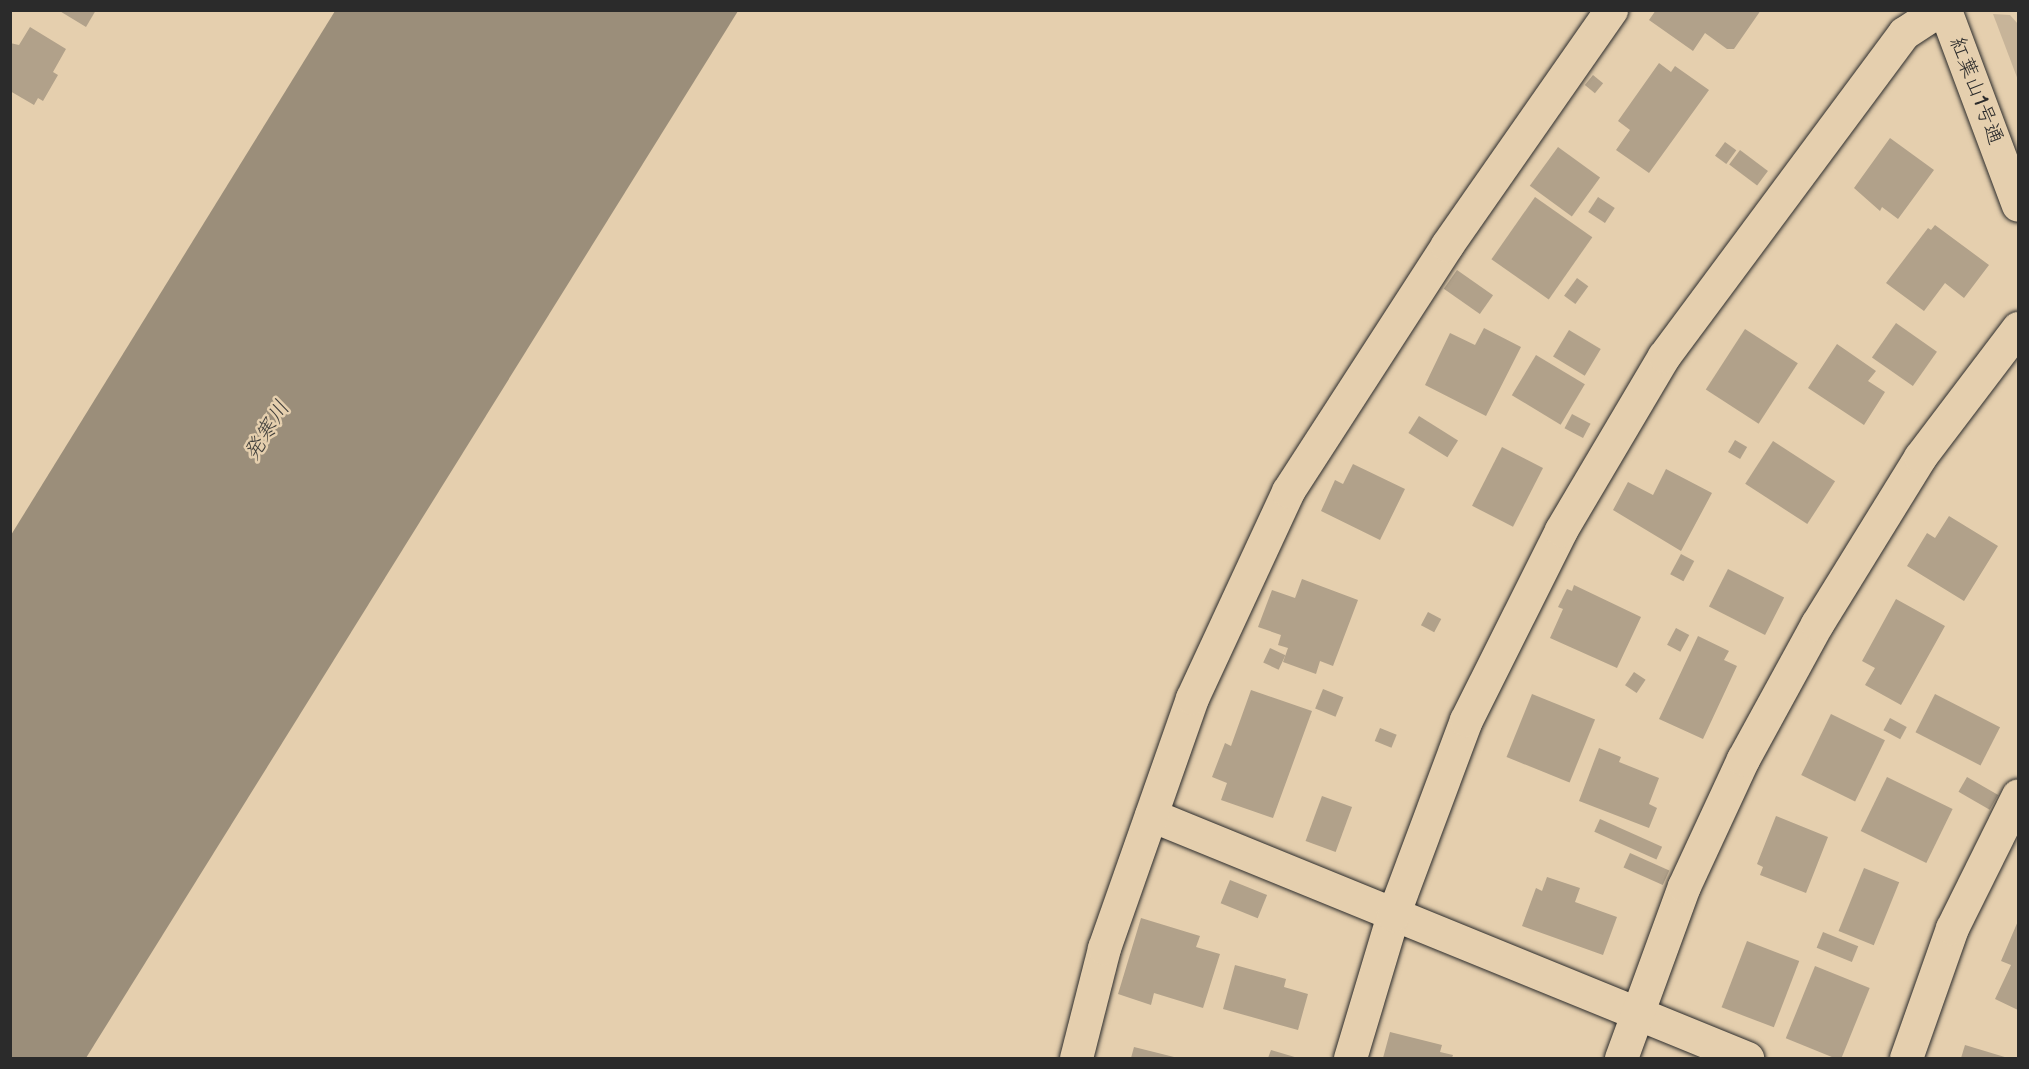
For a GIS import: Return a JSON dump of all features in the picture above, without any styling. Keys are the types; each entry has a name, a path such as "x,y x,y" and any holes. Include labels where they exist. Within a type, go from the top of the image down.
{"street":[{"path":"1076,1059 1104,948 1192,698 1288,491 1447,244 1611,10"},
{"path":"1350,1059 1394,915 1466,720 1561,530 1664,356 1904,33 1939,10"},
{"name":"紅葉山1号通","path":"1945,10 2019,206"},
{"path":"1621,1059 1684,886 1738,769 1817,624 1920,457 2019,328"},
{"path":"1906,1059 1952,928 2019,795"},
{"path":"1151,815 1638,1012 1747,1059"}],"shaded area":[{"path":"1993,14 2010,15 2018,24 2018,80"}],"water":[{"name":"発寒川","path":"335,11 738,11 86,1058 11,1058 11,535"}],"building":[{"path":"58,10 96,10 86,27"},
{"path":"1656,10 1761,10 1734,49 1727,49 1705,33 1693,51 1649,20"},
{"path":"30,27 66,49 53,72 58,75 43,101 38,98 34,105 10,91 10,43 19,45"},
{"path":"1659,63 1671,72 1675,66 1709,90 1649,173 1616,150 1630,130 1618,121"},
{"path":"1593,75 1603,83 1595,93 1585,85"},
{"path":"1890,138 1934,170 1898,219 1882,207 1880,211 1854,188"},
{"path":"1725,142 1736,150 1726,164 1715,156"},
{"path":"1558,147 1600,178 1572,216 1530,186"},
{"path":"1740,150 1768,171 1757,185 1729,164"},
{"path":"1535,197 1592,237 1549,299 1491,259"},
{"path":"1598,197 1615,208 1605,223 1588,212"},
{"path":"1935,225 1989,265 1964,298 1945,283 1924,311 1886,283 1928,228 1931,230"},
{"path":"1457,270 1493,295 1480,314 1444,289"},
{"path":"1577,278 1588,286 1575,304 1564,296"},
{"path":"1896,323 1937,352 1913,386 1872,357"},
{"path":"1484,328 1521,347 1486,416 1425,385 1450,333 1475,345"},
{"path":"1745,329 1798,363 1759,424 1706,389"},
{"path":"1569,330 1601,349 1585,376 1553,357"},
{"path":"1837,344 1876,371 1868,381 1885,392 1864,425 1808,388"},
{"path":"1536,355 1585,384 1561,425 1512,395"},
{"path":"1572,414 1591,424 1583,438 1564,428"},
{"path":"1419,416 1458,440 1447,457 1408,433"},
{"path":"1735,440 1747,447 1740,459 1728,452"},
{"path":"1773,441 1835,481 1807,524 1745,484"},
{"path":"1502,447 1543,468 1513,527 1472,506"},
{"path":"1353,464 1405,489 1380,540 1321,511 1335,480 1343,484"},
{"path":"1666,469 1712,493 1681,551 1613,510 1628,482 1653,495"},
{"path":"1949,516 1998,546 1964,601 1907,566 1927,533 1935,538"},
{"path":"1681,554 1694,561 1683,581 1670,574"},
{"path":"1728,569 1784,598 1765,635 1709,606"},
{"path":"1302,579 1358,600 1333,666 1320,661 1316,674 1283,662 1288,648 1278,645 1281,635 1258,627 1272,590 1295,598"},
{"path":"1574,585 1641,617 1617,668 1550,638 1563,609 1558,607 1567,589 1572,591"},
{"path":"1896,599 1945,626 1901,705 1865,685 1875,668 1862,661"},
{"path":"1428,612 1441,619 1434,632 1421,625"},
{"path":"1676,628 1689,635 1680,652 1667,645"},
{"path":"1698,636 1729,651 1724,660 1737,666 1703,739 1659,719"},
{"path":"1270,648 1285,655 1279,670 1263,663"},
{"path":"1634,672 1646,680 1637,693 1625,685"},
{"path":"1323,689 1343,697 1336,717 1315,708"},
{"path":"1251,690 1312,711 1273,818 1221,800 1227,783 1212,777 1225,743 1231,746"},
{"path":"1532,694 1595,719 1570,783 1507,757"},
{"path":"1935,694 2000,727 1981,765 1915,732"},
{"path":"1831,714 1885,740 1855,801 1801,775"},
{"path":"1890,718 1907,727 1900,739 1883,730"},
{"path":"1380,728 1397,735 1391,748 1375,741"},
{"path":"1599,748 1621,757 1619,762 1659,778 1649,804 1657,808 1649,828 1579,801"},
{"path":"1887,777 1953,809 1926,863 1861,831"},
{"path":"1967,777 1998,795 1990,810 1958,792"},
{"path":"1322,796 1352,807 1336,852 1306,841"},
{"path":"1776,816 1828,837 1806,893 1760,875 1763,867 1757,864"},
{"path":"1600,819 1662,847 1656,859 1594,832"},
{"path":"1630,853 1669,870 1663,885 1623,868"},
{"path":"1864,868 1899,882 1874,945 1839,931"},
{"path":"1547,877 1580,888 1575,902 1617,917 1603,955 1522,926 1536,888 1542,891"},
{"path":"1230,880 1267,895 1258,918 1221,903"},
{"path":"1141,918 1200,936 1196,947 1220,954 1203,1008 1154,993 1151,1005 1118,994"},
{"path":"2018,921 2018,1010 1995,999 2011,965 2001,961"},
{"path":"1823,932 1858,946 1852,962 1817,948"},
{"path":"1747,941 1799,961 1774,1027 1722,1007"},
{"path":"1235,965 1286,979 1284,987 1308,994 1298,1030 1223,1009"},
{"path":"1815,966 1870,988 1841,1058 1834,1058 1786,1038"},
{"path":"1390,1032 1442,1045 1440,1052 1453,1055 1452,1058 1383,1058"},
{"path":"1965,1045 2008,1058 1961,1058"},
{"path":"1134,1047 1178,1058 1131,1058"},
{"path":"1271,1050 1298,1058 1268,1058"}]}
